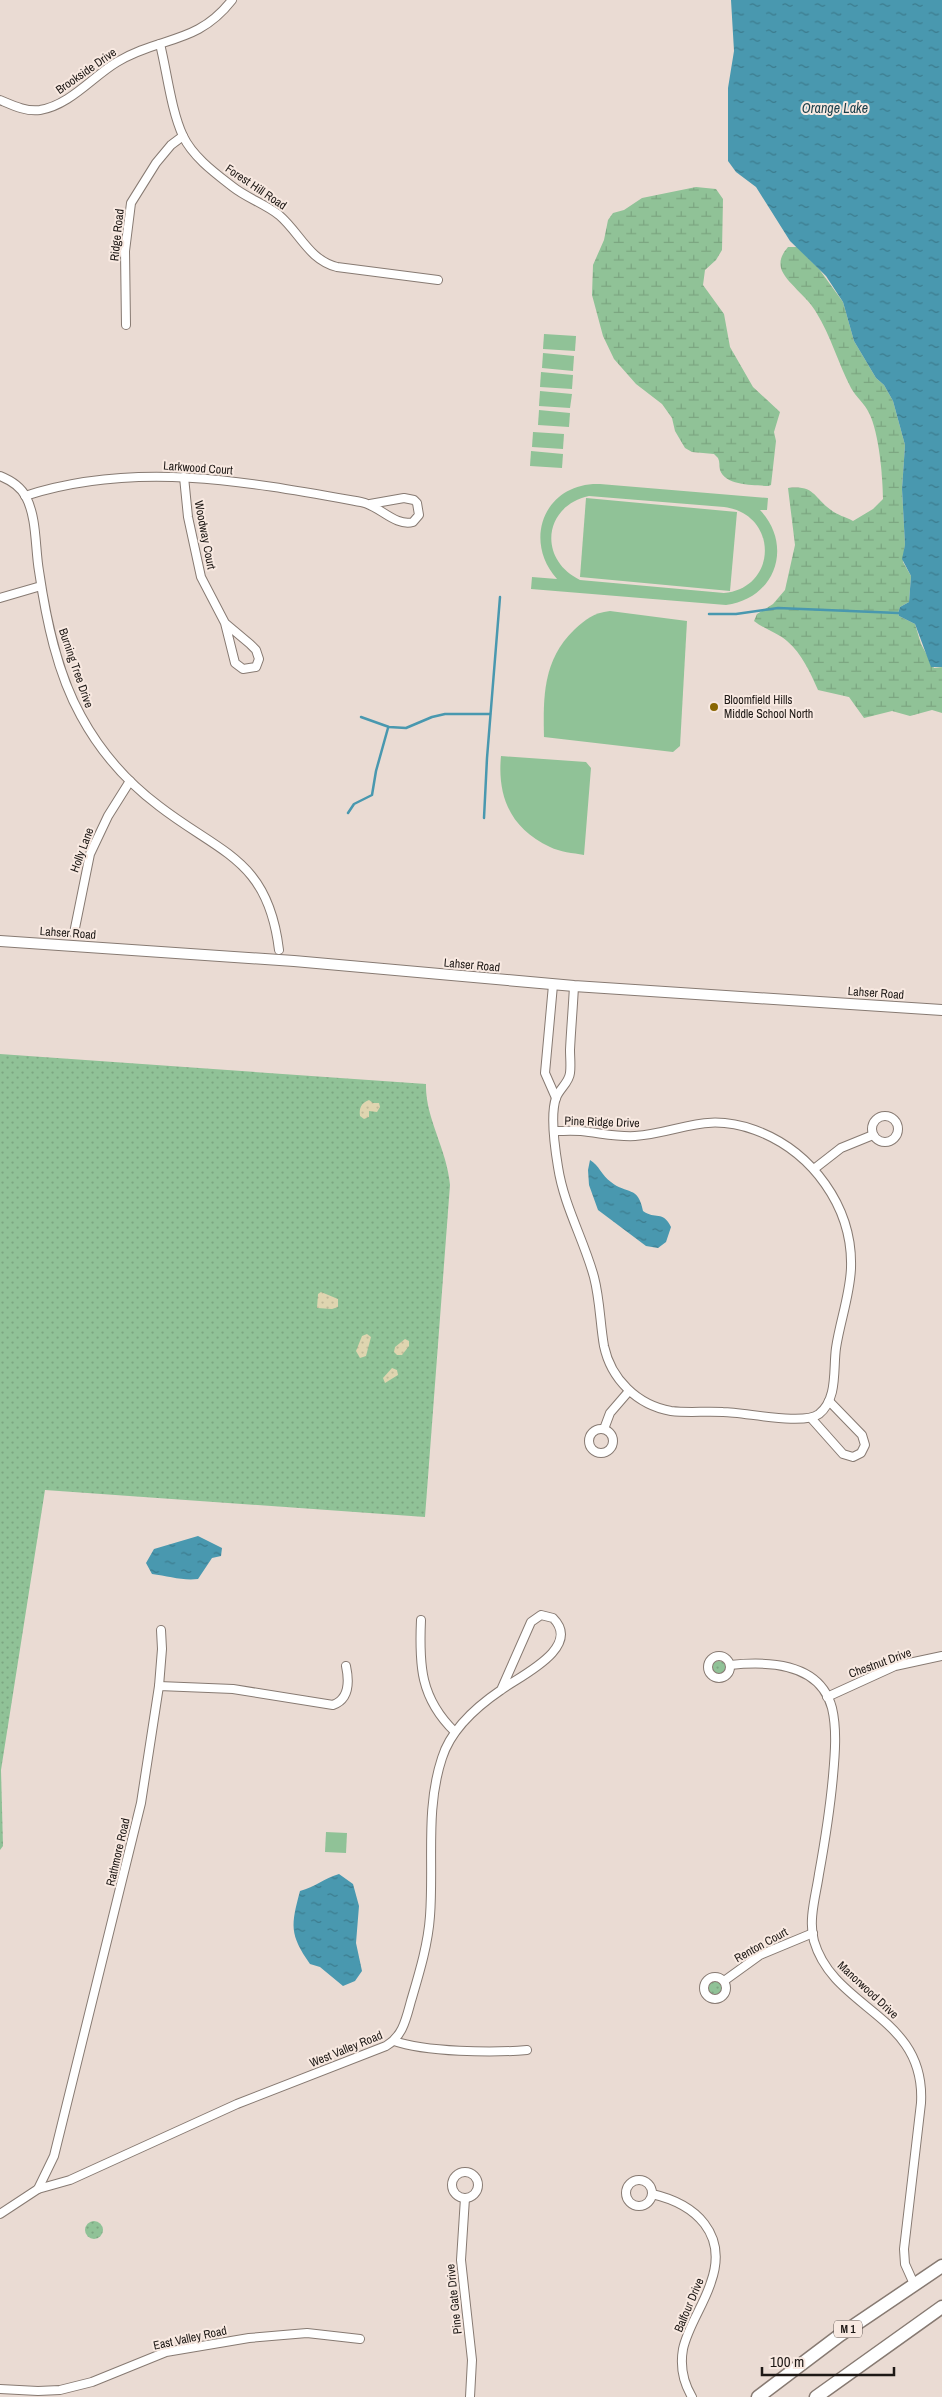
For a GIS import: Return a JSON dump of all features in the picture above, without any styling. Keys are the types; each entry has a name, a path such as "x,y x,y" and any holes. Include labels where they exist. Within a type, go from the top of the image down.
{"main road":[{"name":"M 1","path":"758,2397 840,2335 942,2266"},
{"path":"816,2397 942,2307"}],"street":[{"name":"Brookside Drive","path":"0,100 30,110 60,104 121,59 196,32 211,23 232,0"},
{"name":"Forest Hill Road","path":"160,44 184,136 193,151 215,173 236,189 278,215 310,252 323,262 337,267 438,280"},
{"name":"Ridge Road","path":"126,325 125,251 132,203 156,164 171,145 184,136"},
{"path":"0,476 17,486 25,496"},
{"name":"Larkwood Court","path":"25,496 57,488 111,480 184,477 265,485 370,504 410,498 417,503 418,515 413,522 401,522 370,504"},
{"name":"Woodway Court","path":"184,477 188,517 202,577 225,623 235,663 243,669 256,667 259,659 256,650 225,623"},
{"name":"Burning Tree Drive","path":"25,496 30,506 41,586 57,653 80,714 112,761 130,781 160,807 218,844 245,868 265,898 279,950"},
{"path":"0,598 41,586"},
{"name":"Holly Lane","path":"74,933 90,854 108,816 130,781"},
{"name":"Lahser Road","path":"0,941 294,960 574,986 942,1010"},
{"name":"Pine Ridge Drive","path":"553,984 545,1072 556,1098 555,1131 560,1178 568,1209 585,1249 595,1281 606,1355 614,1372 629,1391 648,1403 668,1410 739,1412 798,1420 811,1418"},
{"name":"Pine Ridge Drive","path":"556,1098 570,1074 574,986"},
{"name":"Pine Ridge Drive","path":"555,1131 584,1131 627,1136 646,1134 700,1122 730,1124 752,1129 779,1141 814,1169 832,1194 840,1211 847,1230 851,1256 849,1284 838,1334 829,1401"},
{"path":"814,1169 841,1148 873,1134"},
{"path":"604,1429 610,1413 629,1391"},
{"path":"829,1401 862,1435 865,1445 861,1453 853,1457 844,1454 811,1418 821,1412 829,1401"},
{"name":"West Valley Road","path":"38,2189 70,2180 237,2104 386,2046 394,2041 404,2024 427,1938 431,1903 433,1802 440,1763 448,1742 455,1732 501,1690 537,1668 553,1651 559,1631 557,1623 551,1617 541,1615 531,1622 501,1690"},
{"path":"421,1620 419,1658 423,1681 434,1705 455,1732"},
{"name":"Rathmore Road","path":"0,2214 38,2189 49,2169 56,2150 142,1803 159,1686 162,1649 161,1630"},
{"name":"Chestnut Drive","path":"827,1697 896,1666 942,1656"},
{"name":"Manorwood Drive","path":"730,1666 755,1662 786,1666 808,1677 827,1697 832,1708 834,1766 829,1814 812,1914 812,1933 827,1967 902,2039 913,2057 918,2072 920,2103 904,2250 905,2264 914,2284"},
{"path":"159,1686 234,1689 333,1705 340,1701 347,1691 349,1681 346,1666"},
{"name":"Renton Court","path":"724,1981 760,1955 812,1933"},
{"path":"394,2041 408,2046 429,2049 527,2050"},
{"name":"Balfour Drive","path":"652,2194 678,2201 694,2212 708,2230 714,2252 711,2282 682,2355 684,2378 692,2397"},
{"name":"Pine Gate Drive","path":"465,2198 462,2260 472,2360 470,2397"},
{"name":"East Valley Road","path":"0,2388 38,2392 60,2390 92,2382 166,2352 249,2338 307,2334 360,2339"}],"green space":[{"path":"696,187 716,189 723,199 722,250 716,260 705,270 703,285 724,314 730,347 753,387 780,412 774,432 776,441 771,485 768,486 734,482 723,475 720,470 719,460 714,454 692,452 685,448 675,431 672,418 662,404 636,384 614,359 603,336 592,295 593,265 604,240 608,220 613,213 624,210 642,198"},
{"path":"788,247 797,247 819,269 843,302 854,341 876,378 884,385 893,401 905,445 902,489 905,545 903,562 911,576 909,602 900,607 898,613 899,616 915,624 921,644 934,668 942,667 942,713 932,710 910,716 892,711 864,718 849,697 818,690 805,664 792,646 783,638 754,621 757,614 773,604 785,590 795,545 788,488 804,488 809,490 833,512 853,521 873,509 883,499 880,455 872,421 867,410 851,388 826,330 816,312 783,273 781,259"},
{"path":"544,334 576,336 575,351 543,349"},
{"path":"543,353 574,356 573,371 542,368"},
{"path":"541,372 573,375 572,389 540,387"},
{"path":"540,391 572,394 570,408 539,406"},
{"path":"539,410 570,413 569,427 538,425"},
{"path":"533,432 564,434 563,449 532,447"},
{"path":"531,451 563,454 562,468 530,466"},
{"path":"600,484 768,498 767,510 760,510 770,524 776,539 777,554 774,569 767,582 757,593 743,601 726,605 531,589 532,577 557,579 547,564 541,547 541,531 545,516 553,503 565,493 581,486","holes":["589,496 724,507 742,512 755,523 762,536 765,551 762,565 755,578 742,588 724,593 580,580 566,571 557,560 552,547 551,534 555,522 562,511 574,502"]},
{"path":"586,498 737,512 730,591 580,577"},
{"path":"610,611 687,621 680,746 673,752 544,737 545,693 547,680 556,654 574,630 582,623 594,615"},
{"path":"501,756 586,762 591,768 584,855 550,847 525,831 516,821 504,798 501,785"},
{"path":"0,1054 426,1084 429,1109 445,1159 450,1185 425,1517 45,1490 1,1770 3,1846 0,1850"},
{"path":"719,1661 724,1663 726,1668 724,1673 719,1675 714,1673 712,1668 714,1663"},
{"path":"326,1832 347,1833 346,1853 325,1852"},
{"path":"715,1981 720,1983 722,1988 720,1993 715,1995 710,1993 708,1988 710,1983"},
{"path":"90,2221 98,2221 103,2226 101,2237 90,2239 85,2234 85,2226"}],"sand":[{"path":"369,1100 373,1103 379,1103 380,1107 377,1112 369,1111 369,1117 364,1119 360,1116 360,1108 362,1104"},
{"path":"321,1292 338,1299 338,1307 332,1309 317,1308 318,1294"},
{"path":"367,1334 371,1337 366,1356 360,1358 356,1351 362,1336"},
{"path":"405,1339 409,1341 409,1346 402,1355 397,1355 394,1352 395,1347"},
{"path":"392,1368 397,1370 398,1375 385,1383 383,1378"}],"water":[{"name":"Orange Lake","path":"731,0 942,0 942,667 931,667 915,624 899,616 898,613 900,607 909,602 911,576 902,559 905,545 902,489 905,445 893,401 884,385 876,378 854,341 843,302 826,276 790,241 756,187 736,172 728,161 728,88 734,51"},
{"path":"590,1160 611,1182 635,1194 641,1203 643,1211 647,1214 662,1217 668,1222 671,1227 666,1242 658,1248 646,1246 598,1210 589,1185 588,1170"},
{"path":"198,1536 222,1548 221,1556 212,1558 198,1579 181,1579 152,1574 146,1563 154,1549"},
{"path":"339,1874 353,1884 359,1906 356,1943 362,1971 355,1981 343,1986 320,1967 310,1964 298,1945 294,1929 295,1913 300,1891"}],"waterway":[{"path":"484,818 500,597"},
{"path":"709,614 736,614 778,608 898,613"},
{"path":"361,717 389,727 406,728 432,717 445,714 490,714"},
{"path":"348,813 354,804 372,795 376,771 388,728"}],"place":[{"name":"Bloomfield Hills Middle School North","path":"714,707"}]}
